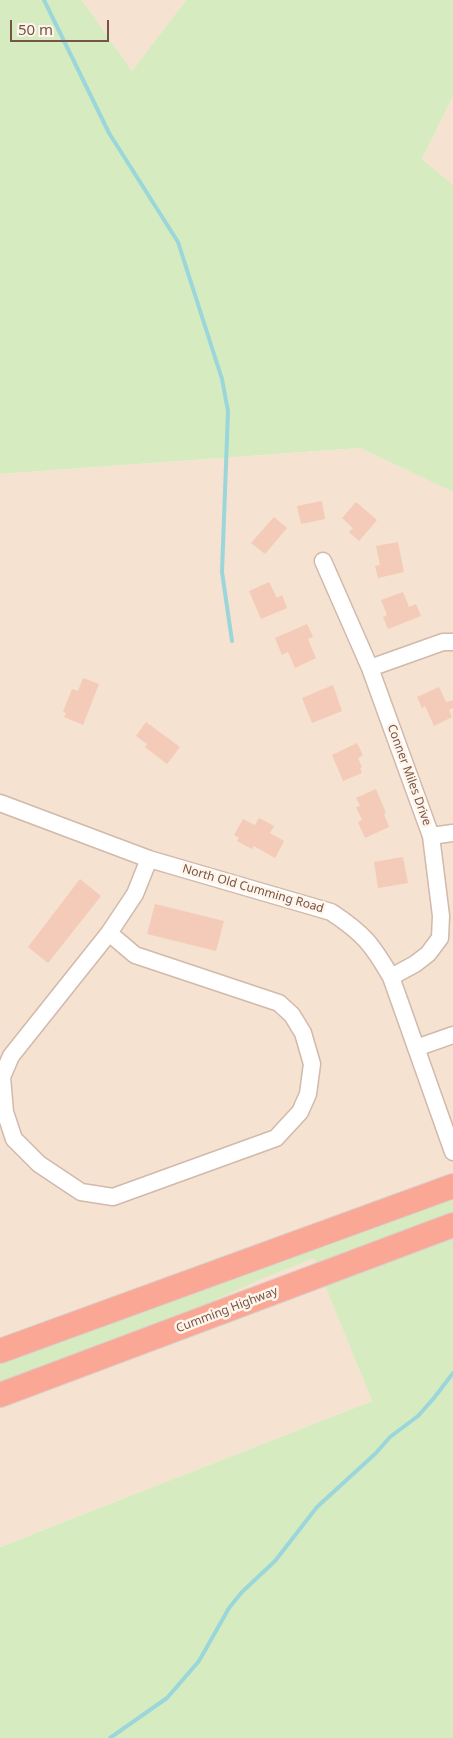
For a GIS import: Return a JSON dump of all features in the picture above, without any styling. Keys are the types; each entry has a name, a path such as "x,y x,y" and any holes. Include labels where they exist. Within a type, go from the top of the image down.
{"highway":[{"path":"0,1351 453,1186"},
{"name":"Cumming Highway","path":"0,1395 453,1224"}],"street":[{"name":"Conner Miles Drive","path":"323,561 370,668 431,836 441,916 447,933 428,954 415,964 391,977"},
{"path":"370,668 442,642 453,642"},
{"name":"North Old Cumming Road","path":"0,803 149,859 331,912 363,935 377,953 391,977 453,1152"},
{"path":"431,836 453,833"},
{"path":"109,933 135,955 279,1003 292,1015 303,1033 312,1064 308,1094 300,1112 276,1138 113,1197 81,1192 39,1164 14,1139 4,1112 2,1077 11,1056 109,933 135,894 149,859"},
{"path":"416,1048 453,1035"}],"shaded area":[{"path":"82,0 186,0 132,71"},
{"path":"453,96 453,185 422,159"},
{"path":"360,448 453,492 453,1180 305,1234 372,1401 0,1547 0,474"}],"green space":[{"path":"0,0 82,0 132,71 186,0 453,0 453,96 422,159 453,185 453,492 360,448 0,474"},
{"path":"453,1180 453,1738 0,1738 0,1547 372,1401 314,1258 261,1279 113,1347 0,1388 0,1363 310,1249"}],"building":[{"path":"322,501 325,519 301,524 297,506"},
{"path":"356,502 377,520 359,541 349,532 353,528 342,518"},
{"path":"274,517 287,528 265,554 251,543"},
{"path":"398,542 404,572 378,578 375,566 380,565 376,546"},
{"path":"269,582 277,598 282,595 287,608 261,619 249,591"},
{"path":"403,592 409,607 416,604 421,616 388,629 383,617 387,615 381,600"},
{"path":"307,624 313,637 308,639 316,658 295,668 288,652 282,655 275,638"},
{"path":"83,678 99,684 83,725 64,717 66,713 63,712 72,689 78,691"},
{"path":"333,685 342,711 312,723 302,698"},
{"path":"439,687 446,702 453,700 453,708 449,710 452,717 434,726 425,706 422,708 417,697"},
{"path":"146,722 180,747 167,764 145,747 147,744 136,736"},
{"path":"357,743 363,755 358,758 362,767 360,768 362,773 343,781 332,755"},
{"path":"376,789 386,813 384,814 389,827 365,838 358,822 362,820 356,807 360,806 356,798"},
{"path":"259,818 274,826 270,833 284,841 275,858 254,846 252,849 237,841 239,838 234,835 243,819 255,825"},
{"path":"403,857 408,883 378,888 374,862"},
{"path":"80,879 101,896 48,963 28,947"},
{"path":"155,904 224,921 216,951 147,934"}],"waterway":[{"path":"44,0 109,133 178,242 222,379 228,411 222,572 232,641"},
{"path":"110,1738 167,1698 199,1661 229,1608 242,1592 275,1561 317,1507 376,1453 390,1437 418,1416 453,1373"}]}
